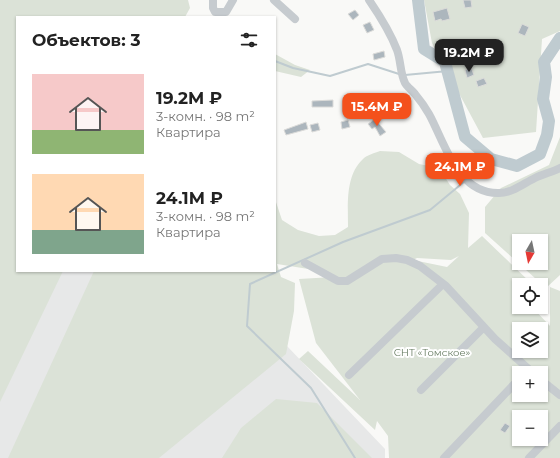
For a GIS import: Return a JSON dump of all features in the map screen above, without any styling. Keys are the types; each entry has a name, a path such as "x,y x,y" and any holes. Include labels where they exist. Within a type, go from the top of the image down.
{"street":[{"path":"213,0 213,8 219,13 226,12 233,0"},
{"path":"274,0 295,19"},
{"path":"369,0 390,35 398,52 401,69 406,84 429,114 455,168 475,187 487,192 499,194 514,190 536,178 560,168"},
{"path":"305,263 338,281 347,281 382,259 402,259 420,266 443,284 523,366"},
{"path":"349,376 443,284"},
{"path":"421,390 484,327"},
{"path":"444,458 512,386"},
{"path":"548,386 560,395"},
{"path":"529,458 560,426"}],"shaded area":[{"path":"0,0 16,16 16,272 260,272 287,346 385,449 385,458 0,458"}],"green space":[{"path":"0,0 188,0 190,8 186,16 16,16 16,272 63,272 0,402"},
{"path":"424,0 560,0 560,31 542,39 536,132 483,138 432,43"},
{"path":"276,55 295,65 310,70 301,77 276,71"},
{"path":"560,137 560,275 548,286 548,278 535,278 526,270 548,270 548,234 512,234 512,257 485,233 485,207 501,188 549,165"},
{"name":"СНТ «Томское»","path":"380,151 399,152 419,164 439,168 450,185 460,194 469,213 468,248 482,236 512,265 512,270 517,270 526,278 512,278 512,314 539,314 546,322 512,322 512,358 548,358 550,287 560,291 560,458 389,458 388,436 377,421 375,430 299,359 308,351 360,400 316,343 299,279 333,277 321,271 277,264 281,277 295,283 294,311 286,354 159,458 8,458 94,272 276,272 276,202 282,220 298,230 319,236 335,235 348,227 350,182 357,166 363,159","holes":["459,256 447,267 413,260 417,258 451,260"]},
{"path":"276,399 317,403 372,458 222,458 241,428"}],"building":[{"path":"463,0 471,0 472,7 465,8"},
{"path":"447,8 450,19 435,21 433,12"},
{"path":"355,10 359,15 353,20 348,14"},
{"path":"370,22 374,30 367,33 363,25"},
{"path":"522,24 529,27 525,36 518,33"},
{"path":"384,51 385,57 374,60 373,54"},
{"path":"471,67 474,75 467,78 465,70"},
{"path":"484,78 487,84 478,87 476,81"},
{"path":"346,97 355,97 355,105 347,105"},
{"path":"333,100 333,107 312,107 312,101"},
{"path":"375,119 386,132 380,136 375,127 372,129 368,124"},
{"path":"348,120 350,127 342,129 341,122"},
{"path":"306,122 308,129 286,135 284,130"},
{"path":"318,123 320,130 312,132 310,125"},
{"path":"505,423 510,426 505,433 500,430"}],"waterway":[{"path":"418,0 424,49 445,62 465,137 491,159 517,166 540,154 547,135 549,121 543,99 546,77 544,62 560,38"},
{"path":"276,61 293,68 330,76 368,64 399,74"},
{"path":"405,75 448,71"},
{"path":"469,178 491,159"},
{"path":"355,458 311,388 247,326 250,284 343,242 430,210 465,181"}]}
